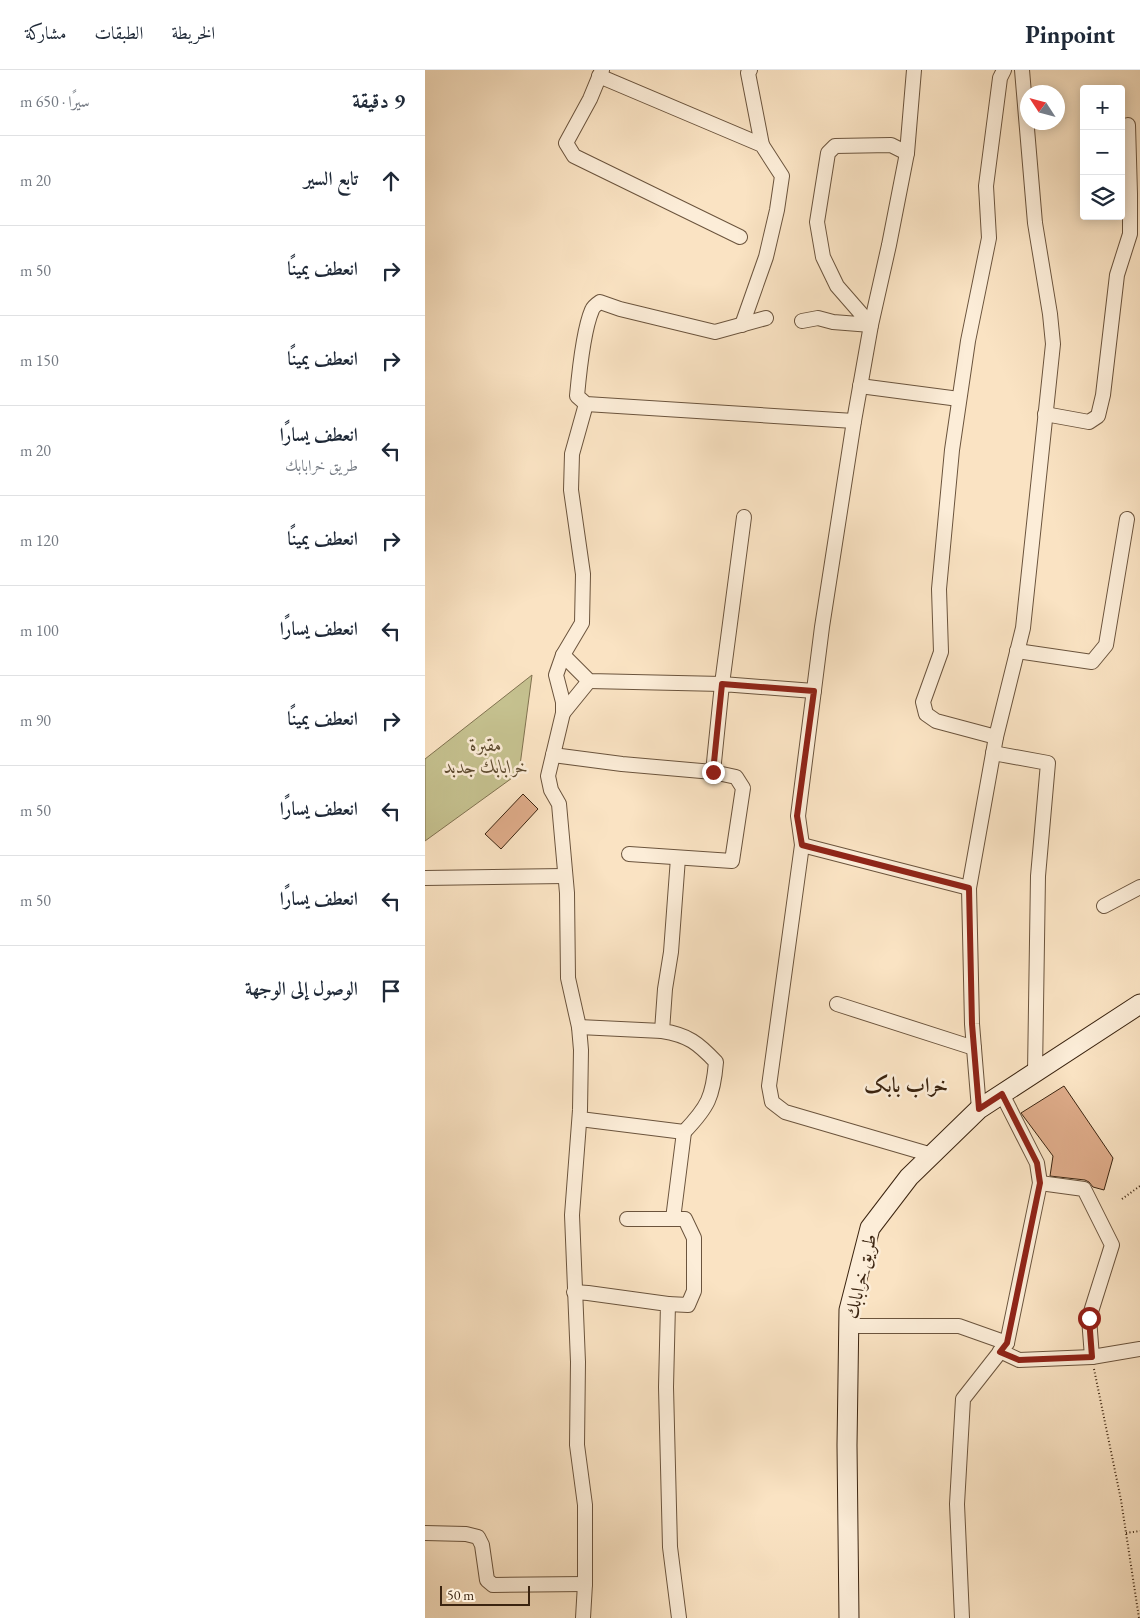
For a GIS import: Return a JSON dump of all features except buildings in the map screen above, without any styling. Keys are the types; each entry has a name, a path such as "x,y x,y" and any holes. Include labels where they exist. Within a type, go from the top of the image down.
{"main road":[{"name":"طريق خرابابك","path":"849,1618 849,1310 870,1228 909,1177 979,1109 1140,1004"}],"street":[{"path":"742,325 766,257 777,210 782,176 762,145 748,73 750,70"},
{"path":"914,70 907,152 860,386 822,627 797,816 802,845 769,1086 772,1102 785,1112 932,1155"},
{"path":"996,737 936,720 926,714 923,702 941,652 939,589 952,450 968,341 989,238 986,186 1000,78 1004,70"},
{"path":"979,1109 972,1024 969,888 996,737 1023,628 1053,344 1035,223 1022,70"},
{"path":"740,237 574,156 566,143 590,99 601,73 762,145"},
{"path":"1045,414 1089,422 1098,416 1103,395 1117,274 1129,234 1128,125"},
{"path":"871,325 837,286 823,257 817,222 828,153 835,146 891,145 907,152"},
{"path":"766,318 715,332 620,309 600,302 592,308 577,396 586,404 854,421"},
{"path":"802,321 818,318 833,322 871,325"},
{"path":"860,386 959,399"},
{"path":"583,1618 585,1505 577,1445 578,1362 572,1215 580,1119 581,1050 579,1027 569,978 567,894 559,804 551,790 548,776 563,713 563,702 556,675 563,656 582,623 583,574 571,490 572,454 586,404"},
{"path":"713,772 722,684 744,517"},
{"path":"1017,651 1093,662 1106,645 1127,519"},
{"path":"563,656 589,681 722,684 814,691"},
{"path":"563,713 589,681"},
{"path":"993,753 1048,763 1038,876 1035,1072"},
{"path":"553,755 622,764 713,772 736,778 743,788 732,862 629,854"},
{"path":"802,845 969,888"},
{"path":"662,1031 665,989 671,952 678,858"},
{"path":"425,878 565,876"},
{"path":"1104,906 1140,887"},
{"path":"837,1004 974,1048"},
{"path":"579,1027 662,1031 679,1034 701,1046 716,1062 714,1084 705,1109 684,1132 673,1219"},
{"path":"961,1618 957,1504 963,1399 1003,1347 1040,1183 1037,1163 1002,1094"},
{"path":"580,1119 684,1132"},
{"path":"1040,1183 1084,1189 1112,1245 1089,1318 1092,1357"},
{"path":"574,1292 688,1305 694,1291 694,1238 685,1219 627,1219"},
{"path":"667,1304 666,1387 670,1547 679,1618"},
{"path":"849,1326 959,1326 1003,1347 1019,1360 1092,1357 1140,1349"},
{"path":"425,1533 466,1534 479,1537 487,1580 493,1585 585,1584"}],"path":[{"path":"1122,1199 1140,1186"},
{"path":"1092,1357 1121,1500 1139,1618"},
{"path":"1126,1533 1140,1531"}],"green space":[{"name":"مقبرة خرابابك جدبد","path":"532,675 519,773 425,841 425,759"}],"district":[{"name":"خراب بابک","path":"906,1085"}],"route":[{"path":"713,772 722,684 814,691 797,816 802,845 969,888 972,1024 979,1109 1002,1094 1037,1163 1040,1183 1007,1343 1000,1352 1019,1360 1092,1357 1089,1318"}]}
